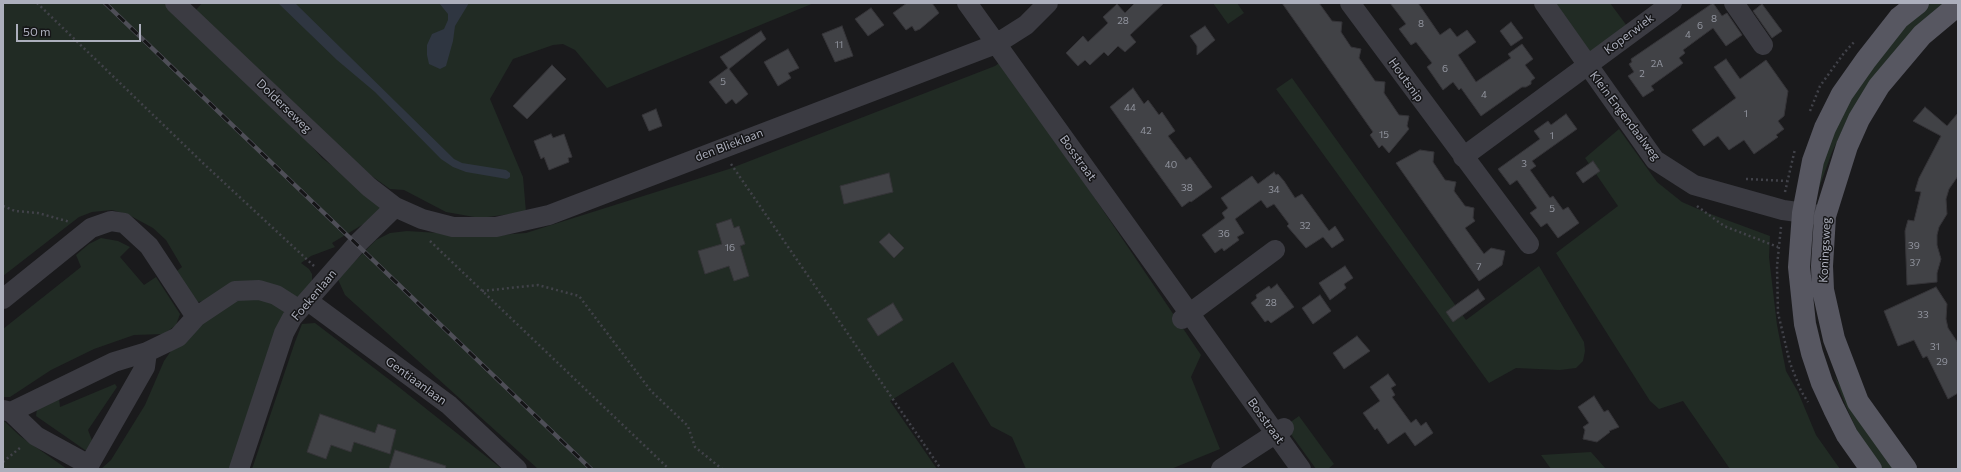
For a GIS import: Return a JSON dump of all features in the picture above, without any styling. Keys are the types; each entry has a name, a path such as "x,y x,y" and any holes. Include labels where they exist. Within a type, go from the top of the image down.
{"main road":[{"name":"Koningsweg","path":"1871,469 1847,435 1822,383 1812,353 1805,324 1799,267 1803,213 1813,161 1825,128 1842,94 1899,18 1918,3"},
{"name":"Koningsweg","path":"1906,469 1858,402 1834,339 1823,290 1822,266 1825,216 1847,146 1859,119 1879,86 1922,35 1958,5"}],"street":[{"name":"Dolderseweg","path":"175,3 369,187 395,207"},
{"name":"Bosstraat","path":"967,3 1186,316 1280,431 1301,469"},
{"name":"den Blieklaan","path":"395,207 422,219 452,227 496,227 549,215 720,148 996,44 1026,25 1048,3"},
{"name":"Houtsnip","path":"1350,3 1529,244"},
{"name":"Klein Engendaalweg","path":"1544,3 1587,66 1655,160 1694,185 1783,210 1825,216"},
{"name":"Koperwiek","path":"1587,66 1672,3"},
{"path":"1734,3 1764,45"},
{"path":"1463,157 1587,66"},
{"name":"Foekenlaan","path":"239,469 284,333 303,305 357,244 395,207"},
{"path":"3,299 91,228 111,221 124,223 149,246 196,317"},
{"path":"1186,316 1275,250"},
{"name":"Gentiaanlaan","path":"7,411 114,362 147,352 178,337 196,317 235,291 259,290 303,305 449,405 517,469"},
{"path":"7,411 36,436 89,465 145,367 147,352"},
{"path":"1221,469 1280,431"}],"path":[{"path":"37,3 204,164 328,278"},
{"path":"720,148 941,469"},
{"path":"1692,202 1724,226 1778,247"},
{"path":"3,206 15,211 38,213 91,228"},
{"path":"427,237 669,469"},
{"path":"482,291 538,285 579,296 652,391 688,426 695,447 722,469"},
{"path":"3,462 36,436"}],"shaded area":[{"path":"3,3 167,3 269,97 322,158 381,202 380,210 367,222 332,243 335,247 311,256 301,263 309,269 312,274 312,284 301,298 288,294 197,302 173,274 182,267 166,240 153,228 129,215 112,210 92,212 79,217 3,276"},
{"path":"202,3 814,3 607,88 575,50 563,44 553,45 513,59 490,99 523,177 526,212 480,218 446,212 404,190 390,189 359,167 195,11"},
{"path":"278,3 295,3 454,159 462,163 506,170 510,173 510,177 507,179 466,172 453,167 441,159 375,92 337,60"},
{"path":"439,3 469,3 455,26 453,41 446,66 440,69 429,64 427,55 427,45 432,34 444,29 448,20 448,14"},
{"path":"1213,3 1237,3 1244,13 1228,24"},
{"path":"1555,3 1610,3 1627,26 1591,54"},
{"path":"1928,3 1952,3 1848,119 1832,152 1819,188 1821,146 1873,57"},
{"path":"1002,61 1201,355 1191,377 1220,449 1171,469 1026,469 1012,437 991,426 953,362 890,401 937,469 538,469 345,295 336,275 348,263 355,261 376,240 390,233 407,231 487,236 526,233 729,169 995,66"},
{"path":"1292,78 1466,320 1539,266 1584,342 1585,351 1583,361 1576,368 1560,370 1516,368 1489,383 1276,89"},
{"path":"1619,129 1657,182 1682,202 1770,236 1769,257 1777,325 1786,371 1798,392 1816,435 1840,469 1730,469 1683,401 1659,409 1650,401 1556,253 1618,206 1585,158"},
{"path":"101,238 118,241 130,247 120,257 144,285 156,277 180,314 176,325 164,334 134,335 94,349 51,370 10,397 3,397 3,329 81,267 76,255 89,244"},
{"path":"245,299 263,299 282,308 286,316 233,469 101,469 111,460 145,405 164,361 173,348 205,321 235,301"},
{"path":"315,323 502,469 252,469 302,324"},
{"path":"1834,375 1859,419 1895,469 1878,469 1862,442"},
{"path":"115,384 117,387 88,430 93,443 89,450 85,450 36,416 37,409 59,398 60,407"},
{"path":"1299,416 1334,464 1328,469 1316,469 1285,426"},
{"path":"3,420 20,436 67,469 3,469"},
{"path":"1591,452 1606,469 1551,469 1541,455"}],"building":[{"path":"907,3 932,3 939,13 920,29 915,31 912,26 906,30 893,13"},
{"path":"1135,3 1164,3 1130,35 1136,42 1125,52 1118,46 1108,56 1104,52 1090,65 1085,60 1078,66 1066,53 1083,36 1088,42 1108,23 1103,17 1117,4 1125,13"},
{"path":"1282,3 1319,3 1332,21 1342,22 1341,32 1351,47 1361,49 1359,58 1375,81 1385,82 1384,93 1399,115 1409,116 1407,126 1409,129 1389,153 1382,145 1379,148 1370,135 1373,132"},
{"path":"1390,3 1418,3 1440,35 1450,28 1457,37 1467,30 1476,42 1458,55 1476,82 1511,58 1508,54 1522,44 1533,59 1525,65 1535,78 1531,81 1531,84 1526,87 1522,87 1481,116 1461,88 1459,90 1453,82 1443,90 1427,67 1432,63 1416,42 1411,45 1399,29 1406,24"},
{"path":"1713,3 1722,16 1727,13 1742,35 1726,46 1713,28 1683,50 1685,53 1679,58 1683,63 1651,86 1654,90 1643,97 1628,76 1634,72 1629,64 1632,62 1631,59"},
{"path":"1762,4 1782,31 1772,38 1753,11"},
{"path":"871,8 884,25 868,36 855,19"},
{"path":"1511,22 1523,38 1511,46 1500,31"},
{"path":"842,26 853,56 835,62 822,34"},
{"path":"1205,26 1215,40 1197,55 1197,46 1190,36"},
{"path":"761,31 766,39 729,69 748,94 736,104 732,99 726,104 709,82 728,68 720,57"},
{"path":"788,49 799,68 788,73 791,78 778,86 764,62"},
{"path":"1726,59 1740,79 1766,60 1788,91 1784,116 1778,121 1784,129 1776,135 1778,137 1754,154 1744,140 1729,150 1718,136 1704,146 1692,130 1736,98 1714,67"},
{"path":"552,65 566,79 527,119 513,106"},
{"path":"1133,88 1144,104 1148,100 1159,115 1162,112 1175,131 1168,136 1186,160 1190,157 1212,187 1182,207 1110,107"},
{"path":"1925,107 1947,126 1958,113 1958,176 1949,189 1946,199 1947,214 1939,227 1937,235 1937,245 1941,259 1937,273 1937,282 1907,285 1905,231 1908,220 1914,221 1921,192 1915,191 1919,178 1941,136 1913,121"},
{"path":"656,109 662,126 649,131 642,115"},
{"path":"1566,114 1577,129 1532,161 1536,166 1530,170 1550,198 1553,196 1563,210 1568,207 1579,223 1558,238 1547,223 1541,227 1530,213 1537,208 1517,180 1510,185 1498,169 1540,139 1534,131 1548,121 1551,125"},
{"path":"551,134 553,138 564,134 572,157 568,158 569,162 549,170 544,157 541,159 534,141"},
{"path":"1420,150 1434,152 1433,162 1445,180 1456,182 1454,191 1465,206 1474,208 1473,218 1475,221 1465,228 1484,254 1491,248 1505,251 1502,265 1479,281 1396,163"},
{"path":"1593,161 1600,171 1583,183 1576,173"},
{"path":"1274,172 1284,181 1295,198 1302,194 1329,231 1335,226 1344,240 1332,248 1323,237 1306,248 1287,226 1289,224 1274,204 1267,208 1261,200 1235,219 1244,233 1237,237 1239,240 1224,251 1222,248 1215,253 1202,235 1225,218 1222,213 1228,208 1221,198 1252,176 1258,184"},
{"path":"889,173 893,192 844,204 840,186"},
{"path":"731,219 734,228 739,226 745,244 740,246 749,276 734,281 729,266 705,274 698,251 722,244 716,224"},
{"path":"889,233 904,248 894,258 879,242"},
{"path":"1345,266 1353,278 1344,284 1346,288 1330,300 1319,283"},
{"path":"1277,284 1294,307 1271,323 1268,320 1265,322 1251,303 1257,298 1256,295 1269,286 1271,289"},
{"path":"1936,287 1947,304 1946,319 1948,328 1958,343 1958,393 1948,399 1927,356 1923,358 1914,340 1898,346 1884,311"},
{"path":"1478,289 1485,299 1453,322 1446,312"},
{"path":"1320,295 1331,311 1313,324 1302,308"},
{"path":"893,303 903,320 878,336 867,319"},
{"path":"1357,336 1370,351 1344,369 1333,353"},
{"path":"1388,374 1396,385 1391,388 1395,395 1392,397 1411,423 1416,419 1421,426 1426,422 1433,433 1415,446 1405,432 1388,444 1377,428 1375,430 1363,413 1380,401 1370,387"},
{"path":"1594,396 1604,412 1608,410 1619,427 1609,431 1610,432 1597,442 1583,439 1585,430 1583,427 1589,423 1578,407"},
{"path":"320,414 375,433 378,424 396,430 390,454 354,442 351,452 331,445 326,459 307,452"},
{"path":"395,450 446,466 445,469 389,469"}],"railway":[{"path":"105,3 591,469"}]}
